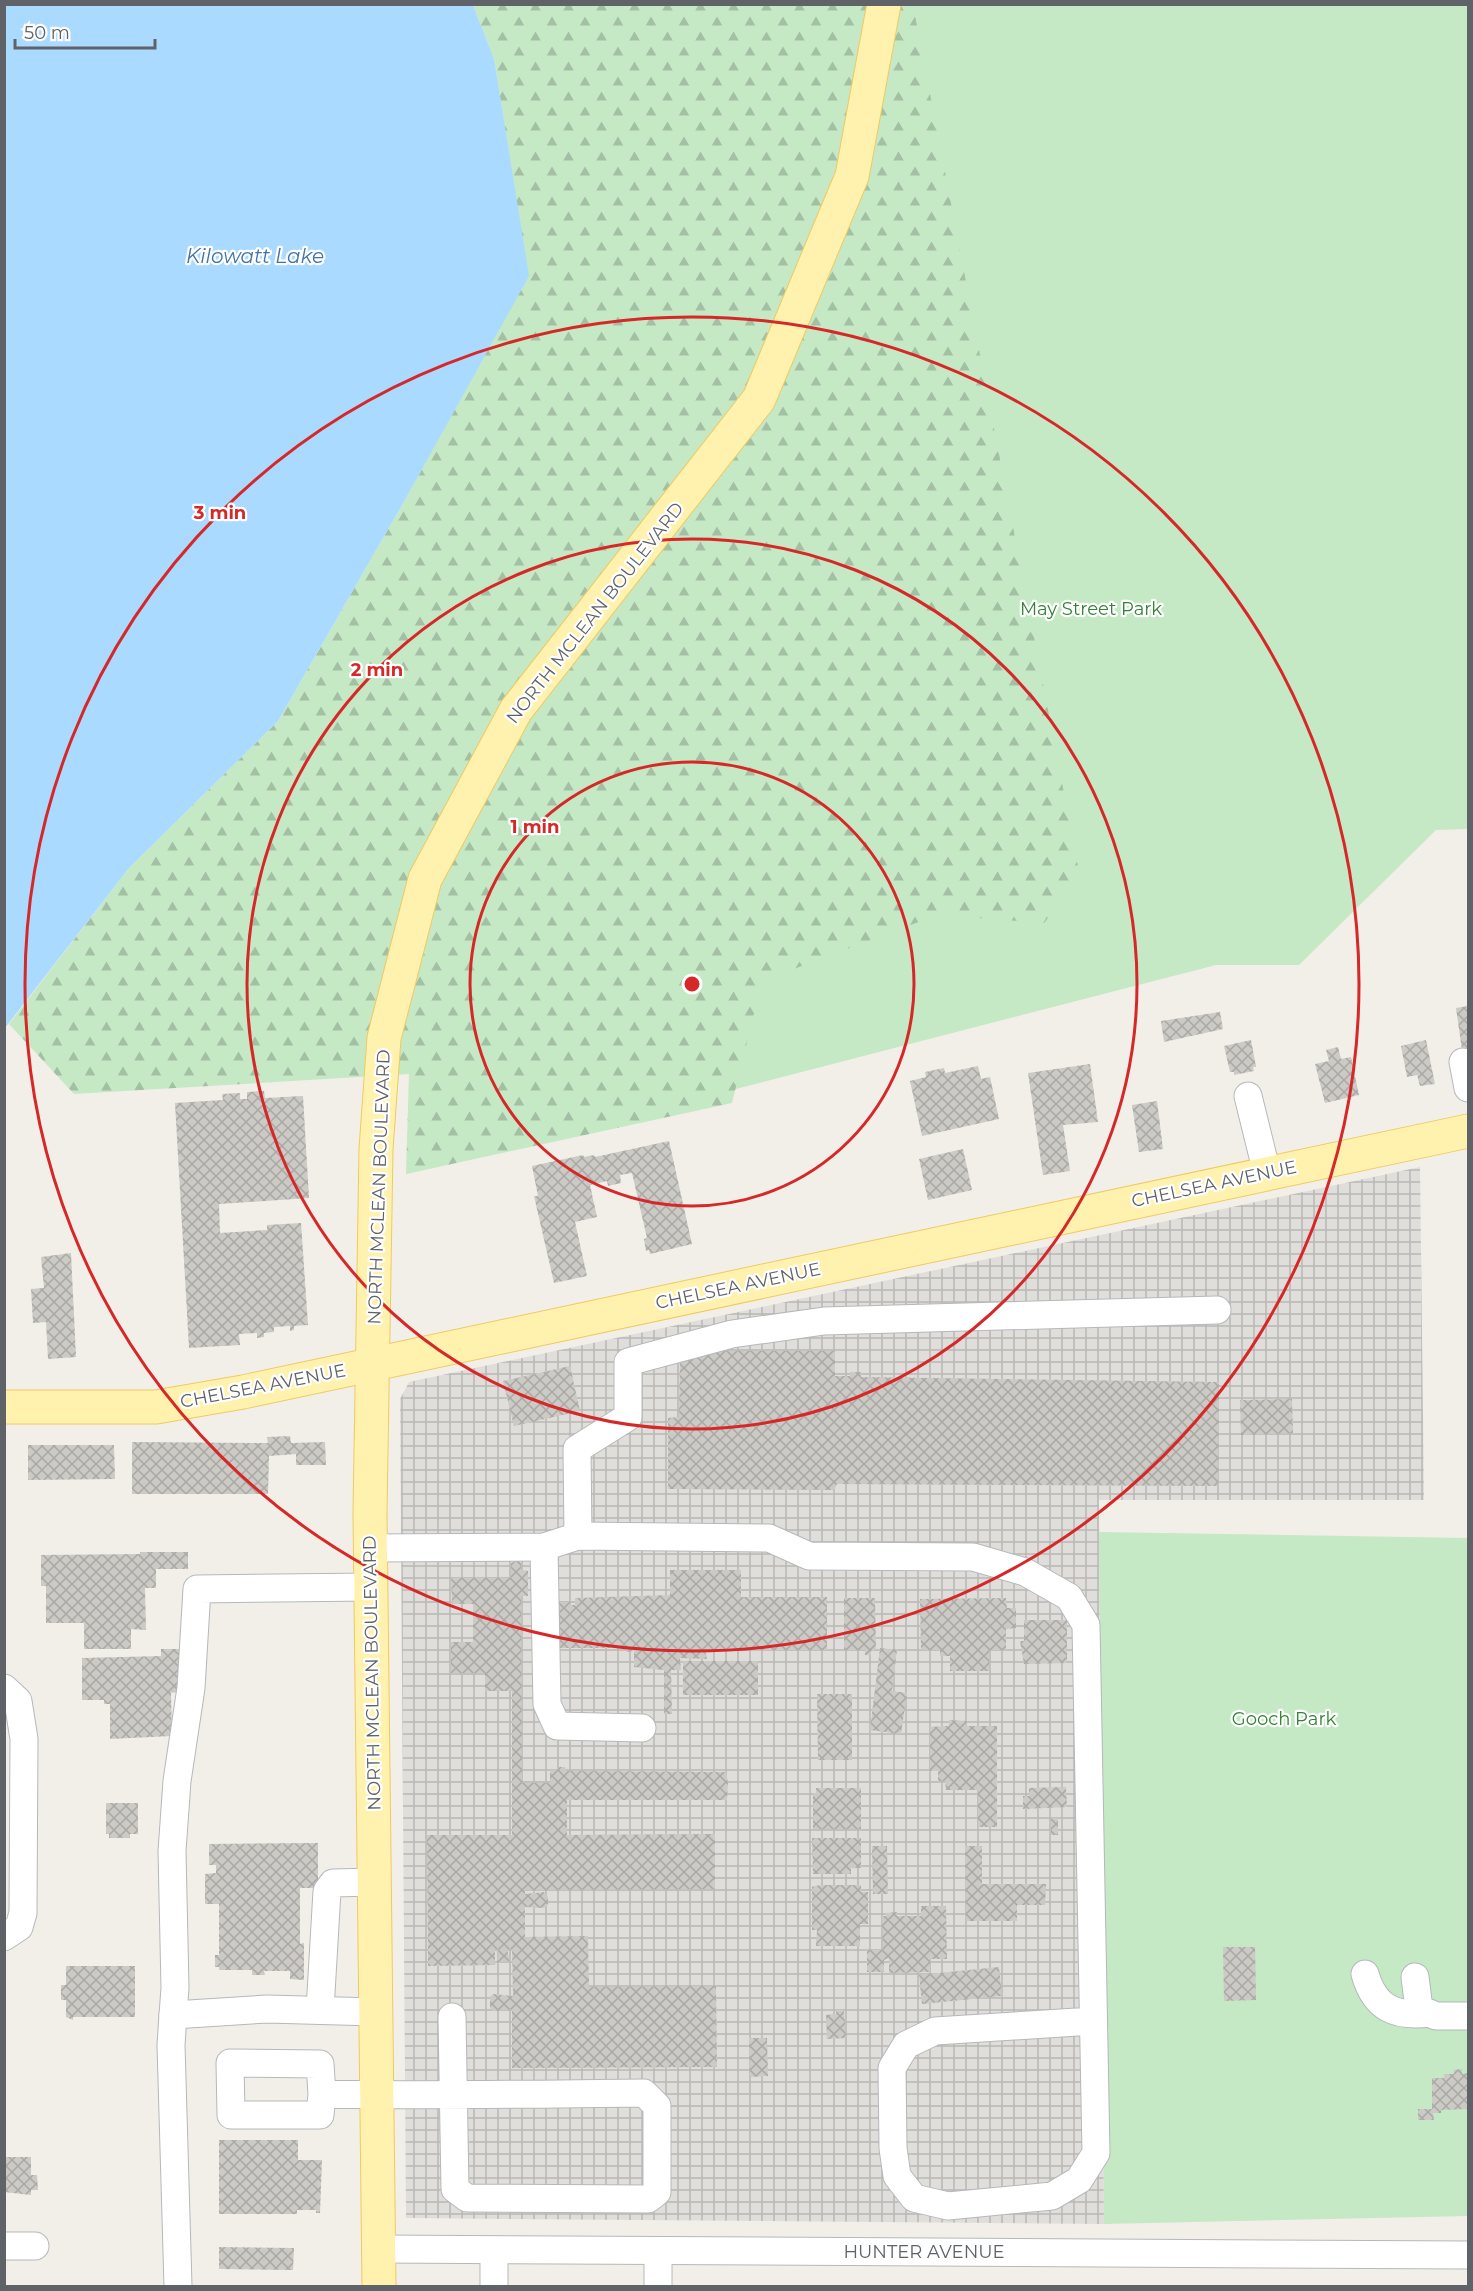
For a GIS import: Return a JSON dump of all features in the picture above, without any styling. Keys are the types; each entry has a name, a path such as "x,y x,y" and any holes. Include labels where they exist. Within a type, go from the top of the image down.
{"main road":[{"name":"NORTH MCLEAN BOULEVARD","path":"379,2286 370,1548 376,1149 384,1038 425,879 516,711 759,399 852,176 884,4"},
{"name":"CHELSEA AVENUE","path":"4,1407 156,1407 373,1365 1468,1131"}],"street":[{"path":"1248,1096 1267,1173"},
{"path":"578,1536 577,1449 628,1417 628,1362 732,1335 824,1321 1217,1310"},
{"path":"370,1548 544,1547 578,1536 770,1538 809,1556 973,1557 1025,1572 1069,1597 1086,1625 1096,2153 1079,2180 1052,2196 948,2206 914,2198 897,2176 893,2148 892,2068 906,2045 935,2031 1093,2021"},
{"path":"544,1547 547,1704 557,1726 642,1728"},
{"path":"178,2286 171,2045 175,1988 172,1851 177,1780 191,1688 197,1589 371,1587"},
{"path":"4,1937 19,1927 23,1913 24,1739 18,1701 5,1688"},
{"path":"320,2010 327,1891 333,1883 374,1882"},
{"path":"1365,1974 1369,1989 1378,2000 1397,2012 1405,2016 1429,2013"},
{"path":"1415,1977 1419,2009 1436,2016 1468,2016"},
{"path":"173,2015 267,2008 376,2012"},
{"path":"321,2094 453,2095 644,2092 657,2106 657,2192 648,2199 466,2198 454,2189 453,2095 452,2017"},
{"path":"4,2246 35,2246"},
{"name":"HUNTER AVENUE","path":"379,2249 1468,2256"},
{"path":"494,2250 494,2286"},
{"path":"658,2251 658,2286"}],"shaded area":[{"path":"1420,1167 1424,1500 1099,1500 1104,2224 406,2218 400,1399 409,1382"}],"green space":[{"path":"473,5 913,5 1080,877 1044,923 937,915 762,981 732,1103 406,1174 409,1074 74,1094 9,1024 129,868 278,721 410,491 528,276 494,59"},
{"name":"May Street Park","path":"904,5 1468,5 1468,829 1436,830 1299,965 1216,965 406,1174"},
{"name":"Gooch Park","path":"1099,1532 1468,1538 1468,2216 1104,2224"}],"water":[{"name":"Kilowatt Lake","path":"5,4 473,5 494,59 529,276 410,491 278,721 129,868 5,1028"}],"building":[{"path":"1468,1006 1468,1049 1462,1050 1456,1008"},
{"path":"1220,1012 1223,1029 1164,1042 1161,1021"},
{"path":"1251,1040 1256,1067 1253,1067 1254,1071 1234,1075 1234,1072 1230,1072 1224,1046"},
{"path":"1426,1040 1435,1084 1420,1086 1417,1075 1407,1077 1401,1046"},
{"path":"1338,1047 1341,1059 1351,1057 1359,1095 1325,1103 1315,1064 1329,1061 1326,1050"},
{"path":"1090,1064 1098,1122 1063,1125 1070,1171 1043,1175 1028,1073"},
{"path":"978,1066 981,1079 990,1077 999,1119 922,1136 910,1081 926,1077 925,1072 944,1068 945,1073"},
{"path":"264,1091 265,1098 303,1096 309,1198 219,1204 220,1233 267,1230 267,1225 301,1223 308,1325 294,1326 294,1330 290,1331 290,1326 274,1327 274,1332 264,1333 264,1337 257,1338 257,1333 239,1334 240,1345 189,1348 175,1103 223,1100 222,1094 240,1093 240,1099 247,1099 247,1092"},
{"path":"1157,1101 1163,1149 1139,1152 1132,1105"},
{"path":"669,1141 692,1244 650,1254 649,1250 646,1251 644,1239 647,1238 632,1173 620,1175 621,1183 608,1186 607,1181 590,1185 597,1217 575,1222 587,1276 554,1283 534,1196 538,1196 532,1166 583,1155 584,1157 594,1155 595,1157"},
{"path":"963,1149 972,1190 928,1200 919,1159"},
{"path":"71,1253 76,1357 48,1359 46,1322 33,1323 31,1289 44,1288 41,1257"},
{"path":"680,1351 835,1351 835,1376 850,1376 850,1372 861,1372 861,1377 1219,1382 1218,1486 837,1484 834,1490 668,1489 668,1418 679,1417"},
{"path":"570,1366 580,1411 514,1426 503,1381"},
{"path":"1292,1399 1293,1433 1241,1435 1240,1400"},
{"path":"290,1436 291,1443 325,1442 326,1465 296,1465 296,1454 269,1456 268,1494 132,1494 132,1442 268,1443 267,1437"},
{"path":"28,1445 114,1445 115,1479 28,1480"},
{"path":"140,1552 188,1552 188,1569 156,1569 156,1588 145,1588 146,1630 131,1629 131,1649 84,1649 84,1623 46,1623 46,1586 41,1586 41,1555 140,1554"},
{"path":"518,1560 521,1563 521,1570 528,1571 528,1596 521,1596 522,1783 550,1783 550,1770 565,1767 566,1771 726,1772 728,1783 727,1800 567,1800 567,1835 715,1834 715,1889 525,1890 525,1894 544,1892 548,1897 548,1904 544,1908 525,1907 525,1937 588,1936 589,1987 716,1986 717,2067 512,2068 512,2009 493,2011 490,2008 490,1997 493,1994 513,1996 512,1949 507,1949 510,1961 497,1962 499,1949 495,1949 495,1965 428,1966 427,1835 512,1835 512,1691 485,1691 485,1673 451,1673 451,1642 473,1642 473,1604 452,1604 451,1578 511,1578 511,1563"},
{"path":"670,1570 741,1570 741,1597 827,1597 827,1650 705,1650 707,1659 680,1658 681,1670 671,1670 672,1714 664,1714 664,1670 634,1667 634,1651 627,1652 627,1648 559,1648 559,1602 570,1602 570,1605 575,1605 575,1598 670,1595"},
{"path":"844,1598 875,1598 876,1650 871,1651 871,1655 865,1655 865,1650 844,1650"},
{"path":"1006,1598 1007,1608 1016,1608 1016,1628 1006,1629 1006,1650 989,1650 989,1671 950,1671 950,1656 940,1656 940,1650 921,1650 920,1599"},
{"path":"1024,1620 1067,1620 1067,1663 1024,1664 1020,1641 1024,1641"},
{"path":"880,1648 897,1650 892,1691 907,1693 901,1734 870,1730"},
{"path":"161,1649 179,1649 179,1692 171,1693 172,1736 110,1739 110,1704 104,1704 104,1700 82,1700 82,1658 161,1656"},
{"path":"683,1661 758,1661 758,1695 683,1695"},
{"path":"817,1694 852,1694 852,1760 818,1760"},
{"path":"949,1720 966,1721 966,1726 997,1726 997,1827 978,1827 978,1790 946,1790 945,1781 938,1781 938,1771 930,1771 930,1727 949,1726"},
{"path":"1066,1787 1067,1807 1023,1809 1023,1796 1029,1796 1029,1788"},
{"path":"816,1788 861,1788 861,1829 813,1829 813,1793 816,1793"},
{"path":"106,1803 138,1803 138,1834 130,1834 130,1838 109,1838 109,1834 106,1834"},
{"path":"1051,1818 1058,1818 1058,1835 1051,1835"},
{"path":"812,1838 861,1838 861,1868 851,1868 851,1874 813,1874"},
{"path":"318,1843 318,1888 300,1888 300,1944 304,1943 304,1980 290,1979 290,1971 264,1971 265,1975 252,1975 252,1970 219,1970 219,1967 215,1967 215,1955 219,1955 219,1904 205,1904 205,1874 216,1873 216,1865 209,1865 209,1844"},
{"path":"872,1846 887,1846 888,1894 873,1894"},
{"path":"965,1846 982,1846 982,1884 1046,1884 1045,1905 1017,1905 1017,1921 966,1921"},
{"path":"861,1885 861,1892 868,1892 868,1924 860,1924 860,1946 816,1946 817,1930 812,1930 812,1887"},
{"path":"921,1906 946,1906 947,1959 930,1959 930,1972 889,1973 889,1958 884,1960 884,1972 867,1972 867,1950 883,1950 882,1916 886,1916 886,1913 897,1912 897,1916 921,1916"},
{"path":"1223,1947 1255,1947 1256,2000 1224,2001"},
{"path":"66,1966 135,1966 135,2017 73,2017 73,2020 66,2017 66,2000 61,2000 61,1985 66,1985"},
{"path":"999,1967 1002,1996 922,2004 919,1975"},
{"path":"836,2010 844,2010 846,2038 827,2039 826,2015 836,2014"},
{"path":"749,2038 767,2038 768,2076 750,2077"},
{"path":"1462,2069 1462,2074 1468,2073 1468,2109 1441,2110 1441,2113 1433,2113 1434,2120 1418,2120 1418,2109 1432,2109 1432,2078 1444,2078 1444,2074 1454,2074 1454,2070"},
{"path":"219,2140 298,2140 298,2160 322,2160 320,2213 316,2213 316,2210 297,2210 297,2214 219,2214"},
{"path":"4,2157 31,2157 31,2175 37,2175 38,2190 31,2190 31,2195 4,2192"},
{"path":"219,2247 294,2248 293,2270 219,2269"}]}
